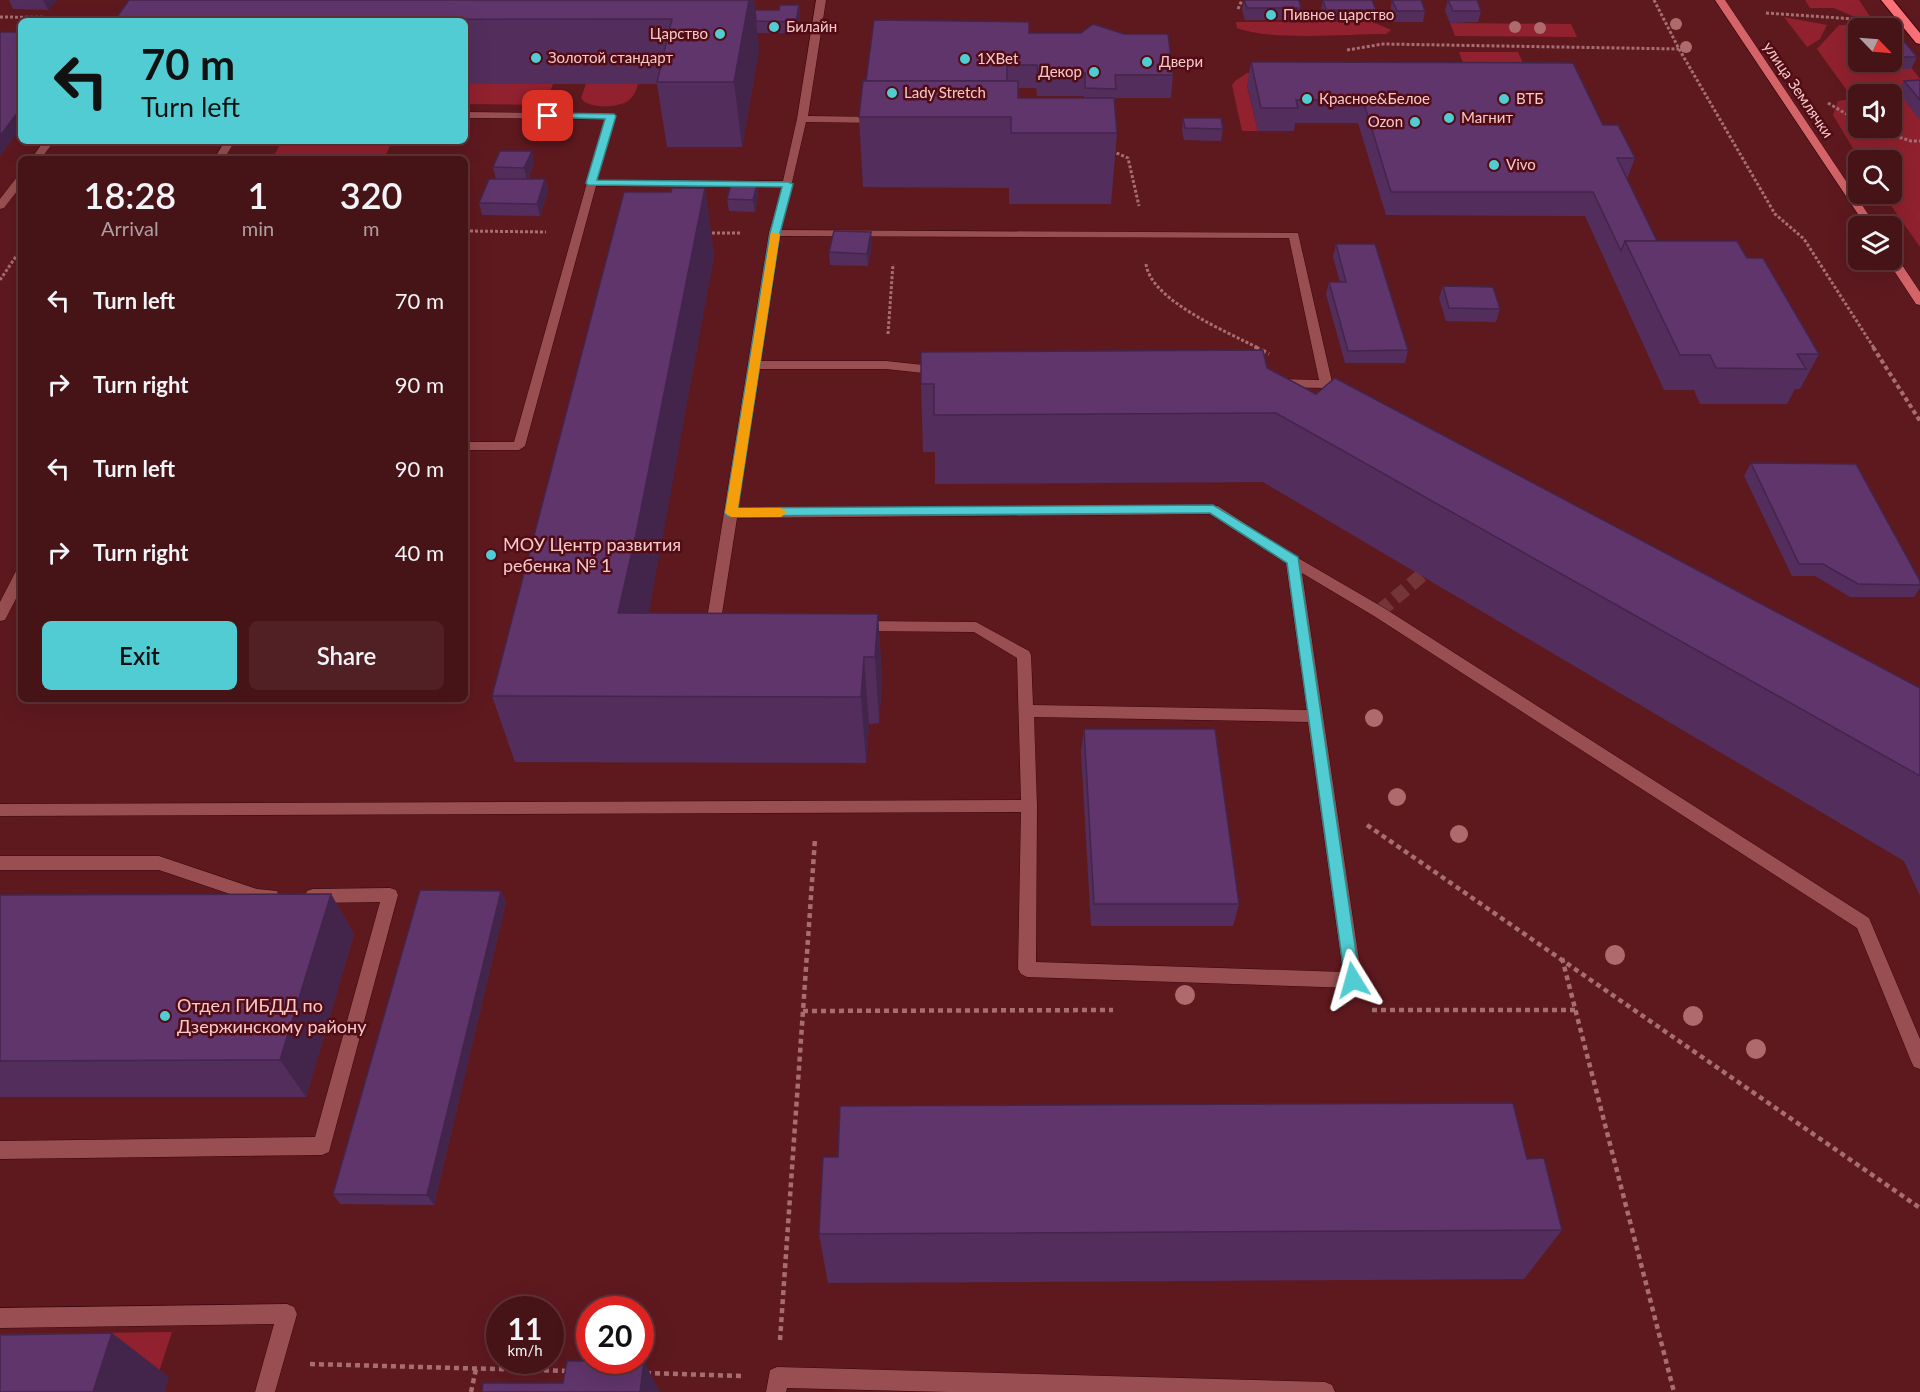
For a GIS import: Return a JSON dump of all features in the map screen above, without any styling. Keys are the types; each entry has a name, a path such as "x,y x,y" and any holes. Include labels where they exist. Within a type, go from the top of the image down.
{"highway":[{"path":"1887,0 1920,41"}],"main road":[{"name":"улица Землячки","path":"1720,0 1864,216"},
{"path":"1900,270 1920,301"}],"lane":[{"path":"737,625 713,625 775,233 802,119 821,0"},
{"path":"468,115 611,116 576,232 519,446 468,446"},
{"path":"802,119 893,120"},
{"path":"591,183 788,184"},
{"path":"0,206 18,184"},
{"path":"775,233 1294,235 1326,384"},
{"path":"754,365 886,365 954,372"},
{"path":"1267,383 1326,384 1355,404"},
{"path":"731,513 1213,509 1293,561 1379,612 1863,923 1920,1061"},
{"path":"844,626 976,627 1024,655 1029,806 1027,969 1353,980 1293,561"},
{"path":"0,616 18,581"},
{"path":"1026,711 1314,716"},
{"path":"0,810 1029,806"},
{"path":"0,863 159,863 257,896 390,895 322,1146 0,1150"},
{"path":"0,1318 287,1314 265,1392"},
{"path":"777,1384 1325,1392"}],"path":[{"path":"1238,9 1242,0"},
{"path":"1654,0 1679,49 1775,214 1804,239 1920,421"},
{"path":"1758,12 1848,18"},
{"path":"0,17 129,18"},
{"path":"1347,51 1383,44 1679,49"},
{"path":"1902,138 1920,141"},
{"path":"1106,149 1128,158 1144,235 1147,271 1173,303 1326,384"},
{"path":"468,231 576,232"},
{"path":"705,233 775,233"},
{"path":"886,365 895,234"},
{"path":"0,280 18,253"},
{"path":"1327,798 1562,958 1920,1208"},
{"path":"651,1374 777,1384 817,808"},
{"path":"1562,958 1674,1392"},
{"path":"273,1363 576,1372"},
{"path":"471,1392 476,1369"}],"shaded area":[{"path":"1805,0 1859,0 1871,18 1852,16 1834,8 1810,8"},
{"path":"1784,17 1827,25 1820,39 1807,47"},
{"path":"1236,22 1373,22 1391,30 1386,34 1289,36 1252,32 1237,28"},
{"path":"1450,23 1571,24 1577,37 1455,36"},
{"path":"1839,25 1848,25 1848,72 1902,72 1902,55 1920,79 1920,247 1902,221 1902,216 1898,216 1890,204 1902,204 1902,150 1854,150 1833,115 1838,101 1848,100 1848,138 1902,138 1902,84 1848,84 1848,92 1817,49"},
{"path":"1459,52 1518,52 1525,68 1465,68"},
{"path":"1247,73 1401,74 1247,86 1258,131 1242,131 1232,85"},
{"path":"469,84 553,84 545,105 468,104"},
{"path":"586,84 638,84 628,101 617,105 596,106 584,102 581,98"},
{"path":"280,144 391,144 385,156 274,156"},
{"path":"172,1332 157,1378 0,1379 0,1334"}],"building":[{"path":"129,0 749,0 734,82 657,82 672,19 116,18"},
{"path":"1244,0 1299,0 1301,8 1247,8"},
{"path":"1323,0 1372,0 1376,10 1326,10"},
{"path":"1392,0 1421,0 1425,11 1397,11"},
{"path":"1448,0 1477,0 1481,11 1453,11"},
{"path":"780,5 799,5 796,22 756,21 755,10 779,10"},
{"path":"1853,17 1885,18 1854,18"},
{"path":"874,20 1029,22 1029,33 1081,33 1093,24 1124,34 1168,34 1173,75 1115,75 1116,89 1085,88 1085,73 1038,72 1037,65 1007,65 1007,81 866,81"},
{"path":"0,32 18,32 18,112 0,136"},
{"path":"1902,39 1917,57 1902,57"},
{"name":"Vivo","path":"1251,62 1573,63 1603,125 1618,125 1635,158 1617,158 1657,241 1625,241 1621,251 1593,192 1391,192 1363,100 1296,100 1298,108 1261,108"},
{"path":"1920,80 1920,100 1904,81"},
{"path":"863,81 1018,81 1018,98 1114,98 1117,133 1011,133 1011,117 859,117"},
{"path":"1183,118 1221,118 1223,129 1185,128"},
{"path":"500,151 532,151 524,168 493,167"},
{"path":"489,179 545,179 537,204 479,203"},
{"path":"731,184 757,184 753,200 727,199"},
{"path":"672,188 705,188 618,613 878,614 875,657 864,657 861,697 492,696 624,192 671,192"},
{"path":"834,231 871,232 867,254 829,252"},
{"path":"1625,241 1737,241 1747,258 1763,258 1819,354 1797,354 1806,369 1716,368 1710,355 1680,355"},
{"path":"1336,244 1375,244 1408,350 1348,351 1329,282 1346,282"},
{"path":"1443,286 1493,287 1500,309 1449,308"},
{"path":"1263,350 1267,368 1316,394 1335,378 1920,688 1920,776 1276,413 934,415 934,384 921,384 921,352"},
{"path":"1751,463 1856,464 1920,581 1920,585 1858,584 1823,564 1799,564"},
{"path":"1084,729 1215,729 1239,904 1094,904"},
{"path":"420,890 501,891 427,1195 333,1194"},
{"name":"Отдел ГИБДД по Дзержинскому району","path":"331,894 280,1060 0,1061 0,895"},
{"path":"1513,1103 1527,1159 1544,1158 1562,1230 819,1234 823,1157 838,1157 840,1106"},
{"path":"112,1333 93,1392 0,1392 0,1335"},
{"path":"567,1361 576,1361 576,1374 642,1374 640,1392 482,1392 483,1383 563,1383"}],"tunnel":[{"path":"1379,612 1436,563"}],"slow traffic":[{"path":"775,234 731,513 781,512"}],"place":[{"name":"Пивное царство","path":"1271,15"},
{"name":"Билайн","path":"774,27"},
{"name":"Царство","path":"720,34"},
{"name":"Золотой стандарт","path":"536,58"},
{"name":"1XBet","path":"965,59"},
{"name":"Двери","path":"1147,62"},
{"name":"Декор","path":"1094,72"},
{"name":"Lady Stretch","path":"892,93"},
{"name":"Красное&Белое","path":"1307,99"},
{"name":"ВТБ","path":"1504,99"},
{"name":"Магнит","path":"1449,118"},
{"name":"Ozon","path":"1415,122"},
{"name":"Vivo","path":"1494,165"},
{"name":"МОУ Центр развития ребенка № 1","path":"491,555"},
{"name":"Отдел ГИБДД по Дзержинскому району","path":"165,1016"}],"route":[{"path":"548,116 611,116 591,183 788,184 775,233 731,513 1213,509 1293,561 1353,980"}]}
